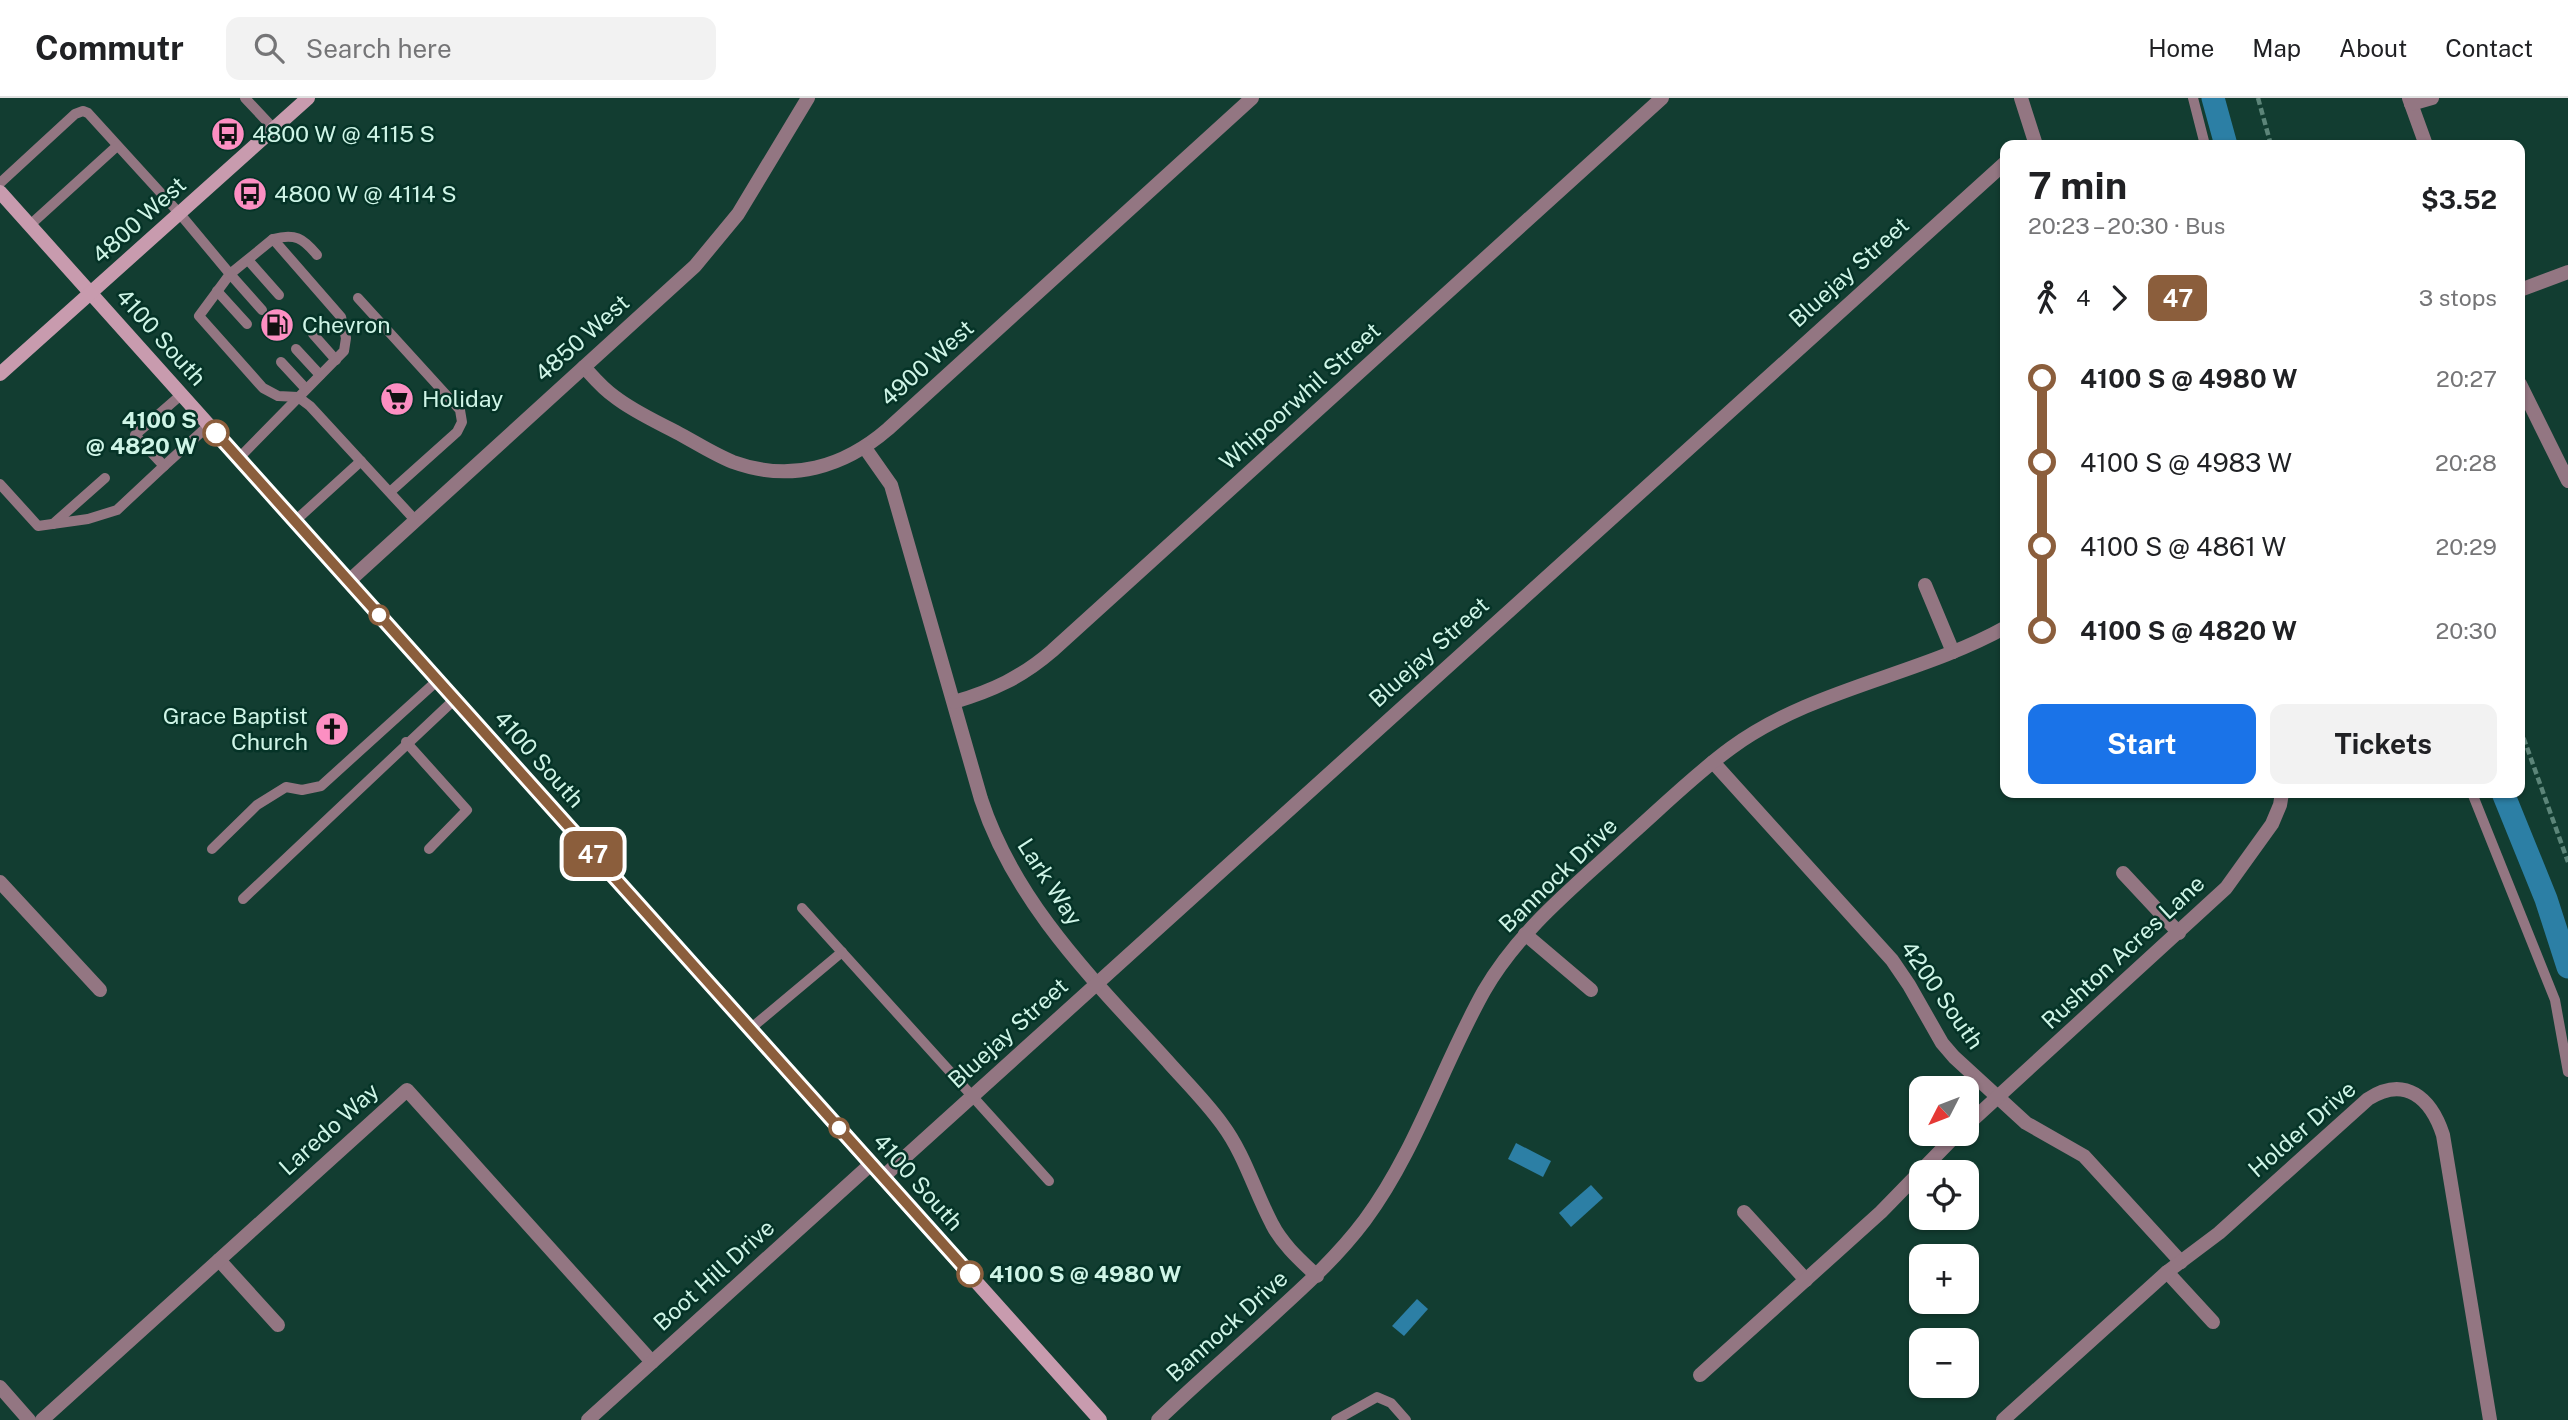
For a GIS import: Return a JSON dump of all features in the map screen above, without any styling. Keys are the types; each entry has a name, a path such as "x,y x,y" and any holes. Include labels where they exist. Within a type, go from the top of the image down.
{"main road":[{"name":"4800 West","path":"0,374 308,98"},
{"name":"4100 South","path":"0,192 1100,1420"}],"street":[{"name":"4850 West","path":"349,581 711,249 738,214 808,98"},
{"name":"4900 West","path":"584,367 605,390 623,403 717,454 751,467 771,471 808,469 837,462 865,447 1252,98"},
{"name":"Whipoorwhil Street","path":"954,702 1004,685 1021,676 1052,652 1662,98"},
{"path":"2021,98 2034,140"},
{"path":"2424,140 2410,101 2432,98"},
{"name":"Bluejay Street","path":"883,1177 2000,167"},
{"path":"2525,288 2568,272"},
{"path":"2525,394 2568,481"},
{"name":"Lark Way","path":"865,447 891,485 981,799 1000,848 1027,897 1097,984 1222,1124 1247,1164 1278,1233 1317,1276"},
{"path":"1925,585 1953,652"},
{"name":"Bannock Drive","path":"1157,1420 1317,1276 1350,1239 1381,1197 1485,990 1525,934 1548,910 1713,762 1753,733 1799,709 1953,652 2000,630"},
{"name":"4200 South","path":"1713,762 1892,960 1942,1044 1997,1098 2033,1128 2084,1156 2181,1262"},
{"name":"Rushton Acres Lane","path":"1979,1114 2218,897 2241,870 2272,824 2281,798"},
{"path":"2123,873 2179,933"},
{"path":"0,882 100,990"},
{"path":"1525,934 1591,990"},
{"name":"Holder Drive","path":"2003,1420 2167,1272 2219,1233 2368,1099 2385,1090 2404,1089 2428,1105 2443,1135 2490,1420"},
{"name":"Laredo Way","path":"42,1420 407,1090 652,1362"},
{"path":"1700,1375 1881,1212 1945,1146"},
{"name":"Boot Hill Drive","path":"587,1420 871,1164"},
{"path":"1744,1212 1806,1280"},
{"path":"219,1259 278,1325"},
{"path":"2167,1272 2213,1322"},
{"path":"0,1387 29,1420"}],"lane":[{"path":"245,98 274,129"},
{"path":"2193,98 2204,140"},
{"path":"0,183 75,114 83,111 88,113 262,310"},
{"path":"30,225 117,146"},
{"path":"302,393 278,396 262,388 199,316 230,274 273,240 286,236 304,240 317,255"},
{"path":"239,458 344,351 346,338 341,317 273,240"},
{"path":"248,260 279,295"},
{"path":"217,291 247,324"},
{"path":"358,298 460,410 462,422 457,432 390,492"},
{"path":"313,334 336,360"},
{"path":"296,349 320,375"},
{"path":"281,362 310,406 416,521"},
{"path":"133,453 139,439 182,394"},
{"path":"0,484 38,526 88,519 117,510 209,425"},
{"path":"139,439 164,466"},
{"path":"295,521 360,461"},
{"path":"53,524 105,478"},
{"path":"212,849 257,805 286,788 302,790 321,786 438,680"},
{"path":"243,899 455,699"},
{"path":"407,742 467,810 429,849"},
{"path":"2474,798 2555,1000 2568,1072"},
{"path":"802,908 1049,1181"},
{"path":"750,1029 842,952"},
{"path":"1336,1420 1377,1397 1391,1403 1406,1420"}],"path":[{"path":"2258,98 2270,140"},
{"path":"2525,742 2568,862"}],"water":[{"path":"1516,1143 1551,1161 1543,1177 1508,1159"},
{"path":"1591,1185 1603,1198 1571,1227 1559,1213"},
{"path":"1417,1299 1428,1309 1404,1336 1392,1326"}],"waterway":[{"path":"2213,98 2225,140"},
{"path":"2505,798 2546,899 2568,967"}],"bus line":[{"name":"47","path":"216,433 970,1274"}],"place":[{"name":"4800 W @ 4115 S","path":"228,134"},
{"name":"4800 W @ 4114 S","path":"250,194"},
{"name":"Chevron","path":"277,325"},
{"name":"Holiday","path":"397,399"},
{"name":"4100 S @ 4820 W","path":"216,433"},
{"name":"Grace Baptist Church","path":"332,729"},
{"name":"4100 S @ 4980 W","path":"970,1274"}]}
